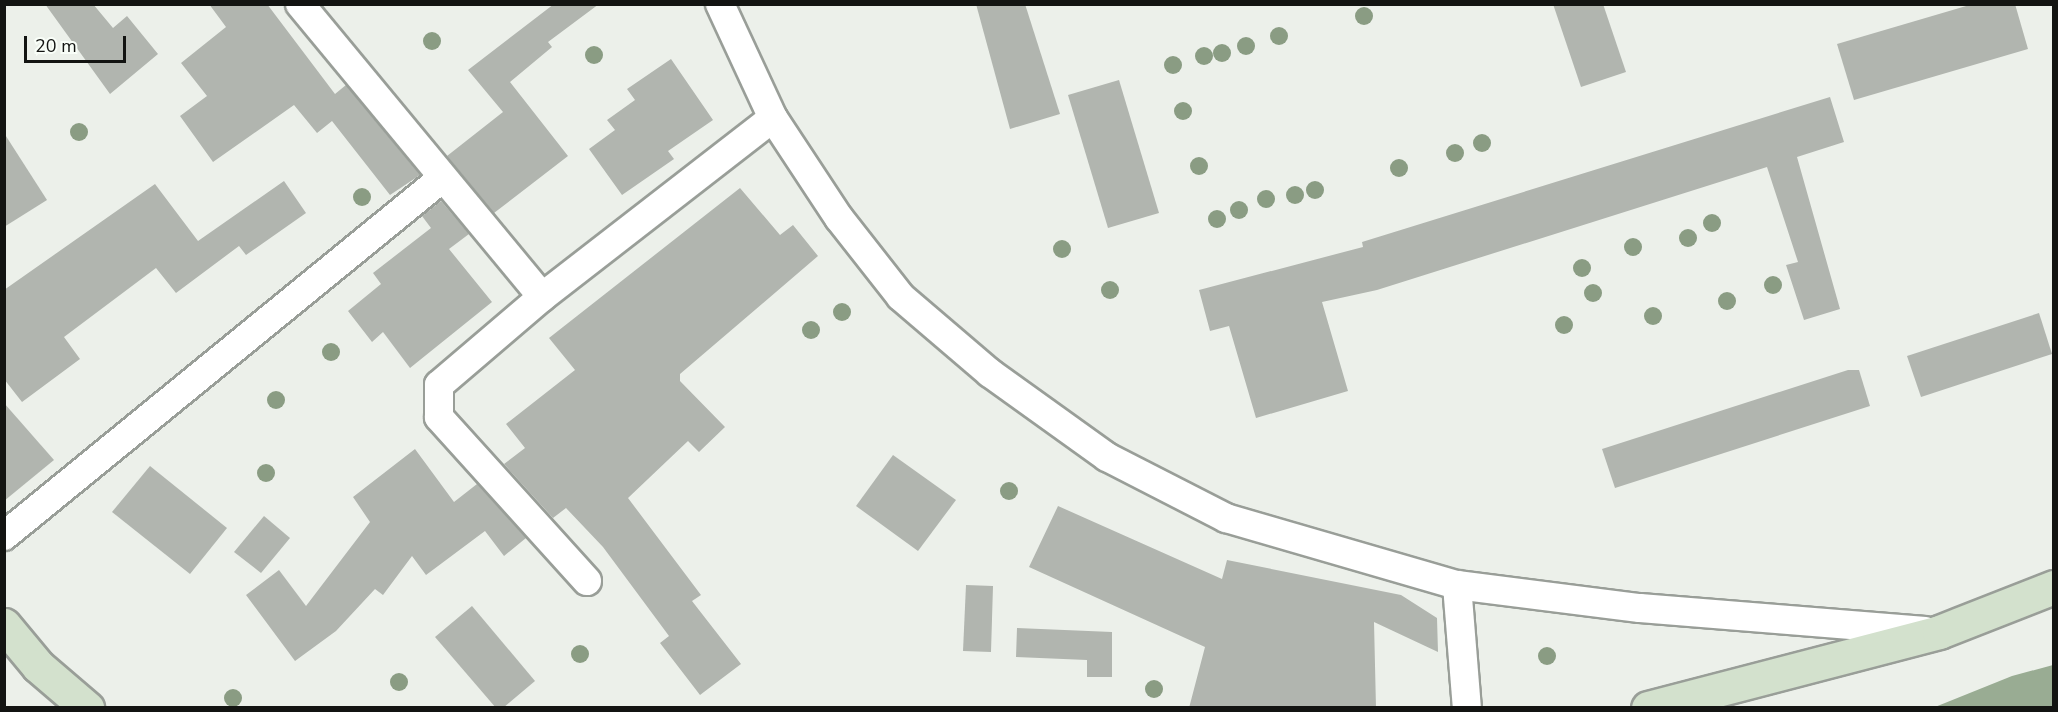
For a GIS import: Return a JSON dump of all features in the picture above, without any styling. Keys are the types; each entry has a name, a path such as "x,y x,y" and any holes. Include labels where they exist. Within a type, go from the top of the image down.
{"street":[{"path":"300,4 440,180 542,297"},
{"path":"720,4 772,118 839,218 901,297 990,374 1107,458 1226,518 1457,585 1640,608 1939,632"},
{"path":"587,581 439,417 435,399 439,385 542,297 772,118"},
{"path":"4,536 440,180"},
{"path":"1457,585 1467,708"},
{"path":"1648,708 1939,632 2054,587"},
{"path":"4,625 39,666 87,708"}],"shaded area":[{"path":"2053,665 2053,707 1935,707 2012,676"}],"building":[{"path":"45,4 93,4 113,28 127,16 158,54 110,94"},
{"path":"209,4 267,4 335,94 346,85 420,175 390,195 332,121 317,133 294,105 213,162 180,116 207,96 181,63 226,27"},
{"path":"554,4 599,4 548,42 552,47 510,82 568,156 494,213 447,156 503,112 468,70"},
{"path":"976,4 1025,4 1060,114 1010,129"},
{"path":"1553,4 1603,4 1626,72 1581,87"},
{"path":"1973,4 2015,4 2028,49 1854,100 1837,44"},
{"path":"671,59 713,120 668,151 674,159 622,195 589,149 615,130 607,120 635,100 627,89"},
{"path":"1119,80 1159,213 1108,228 1068,95"},
{"path":"1830,97 1844,142 1797,157 1840,309 1804,320 1786,265 1798,262 1767,167 1377,290 1322,302 1348,391 1256,418 1229,326 1210,331 1199,290 1363,247 1362,242"},
{"path":"4,133 47,200 4,227"},
{"path":"284,181 306,213 246,255 239,246 176,293 156,268 64,337 80,359 22,402 4,379 4,290 155,184 198,241"},
{"path":"740,188 780,235 793,225 818,256 680,374 680,381 725,427 699,452 688,441 628,498 701,595 692,601 741,664 700,695 660,643 669,636 603,547 566,508 553,518 504,464 525,448 506,424 575,370 549,338"},
{"path":"441,201 469,234 449,249 492,302 410,368 383,332 372,342 348,311 381,284 373,273 431,228 422,216"},
{"path":"2039,313 2052,354 1921,397 1907,356"},
{"path":"1848,370 1859,370 1870,406 1615,488 1602,449"},
{"path":"4,403 54,460 4,501"},
{"path":"415,449 454,502 477,484 526,538 504,556 485,531 426,575 412,556 383,595 375,589 336,631 295,661 246,595 279,570 306,606 370,522 353,497"},
{"path":"893,455 956,500 918,551 856,506"},
{"path":"150,466 227,528 190,574 112,512"},
{"path":"1058,506 1222,579 1227,560 1401,595 1437,618 1438,652 1374,622 1376,708 1189,708 1205,647 1029,567"},
{"path":"264,516 290,538 261,573 234,552"},
{"path":"966,585 993,586 991,652 963,651"},
{"path":"472,606 535,681 503,708 496,708 435,637"},
{"path":"1017,628 1112,632 1112,677 1087,677 1087,660 1016,657"}]}
